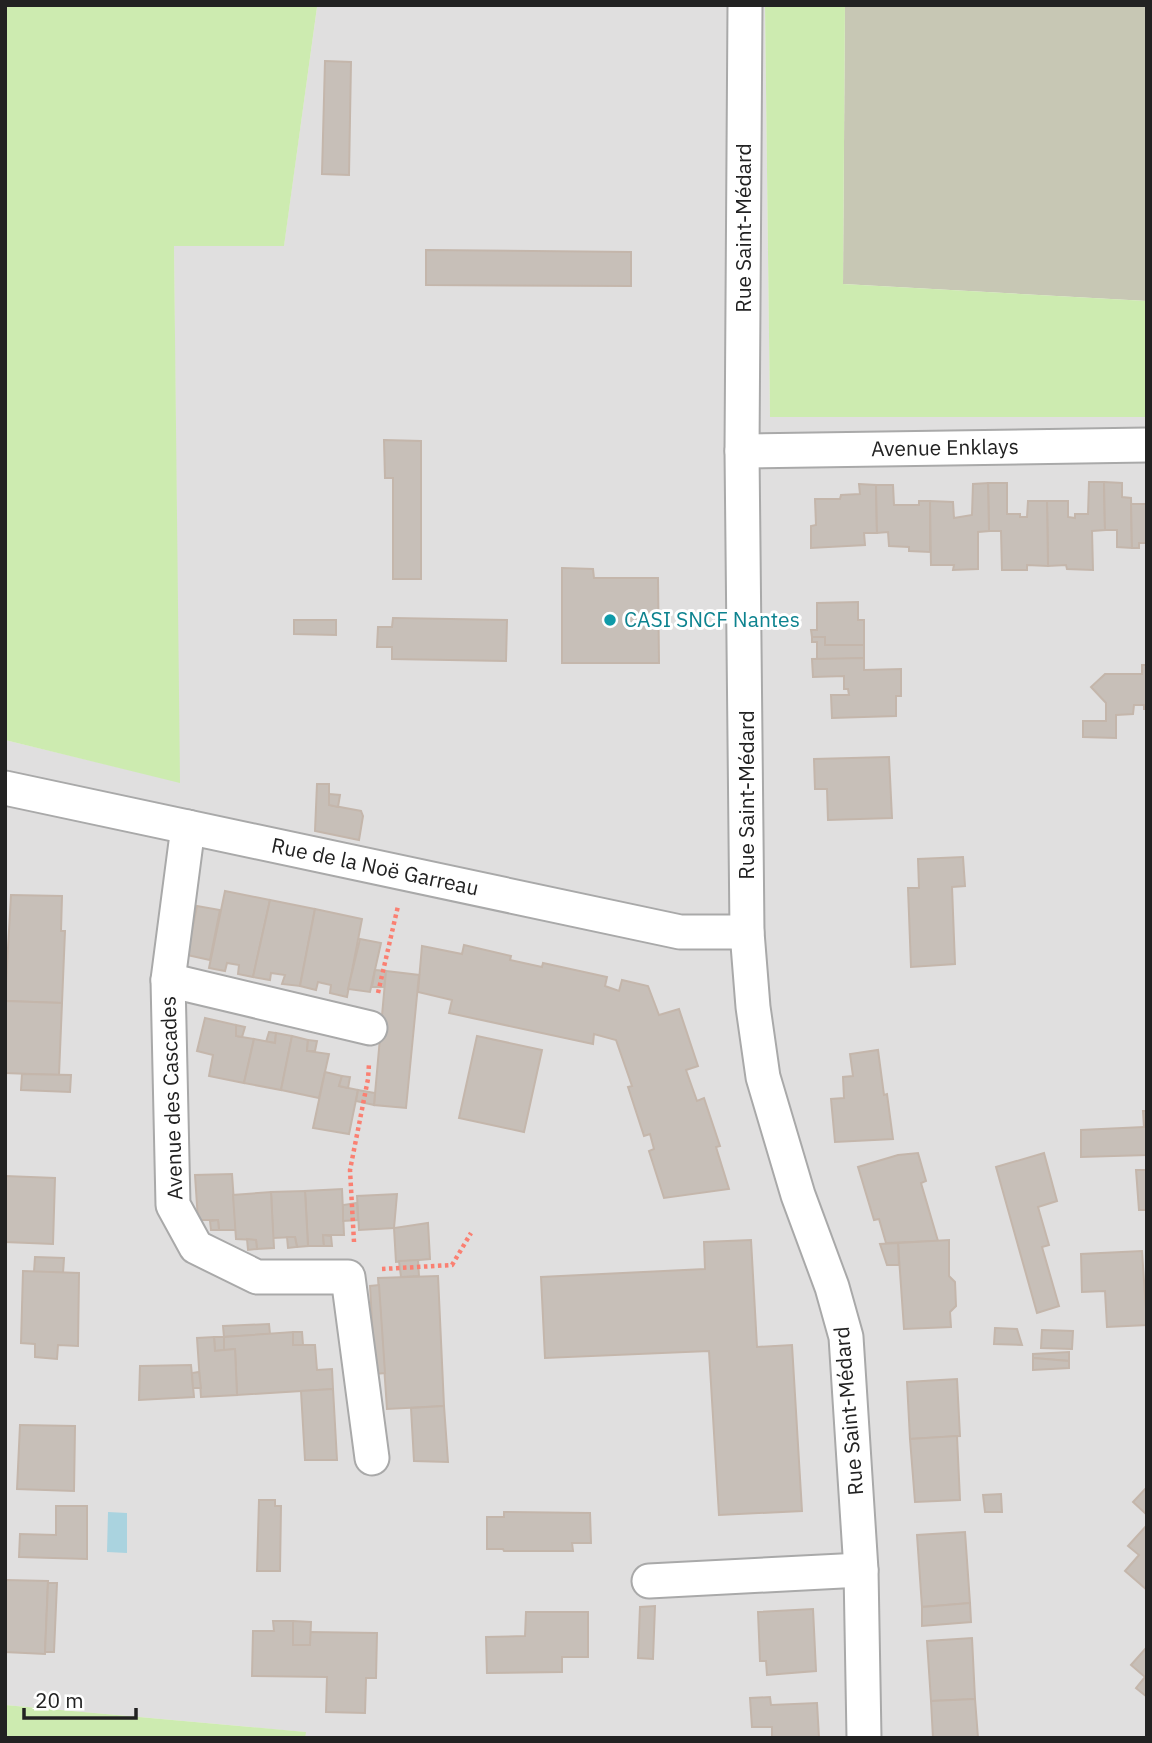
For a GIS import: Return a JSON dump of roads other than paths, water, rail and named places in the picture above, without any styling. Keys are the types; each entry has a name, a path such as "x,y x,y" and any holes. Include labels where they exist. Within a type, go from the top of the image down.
{"street":[{"name":"Rue Saint-Médard","path":"745,5 743,451 747,932 753,1007 763,1077 798,1195 832,1287 846,1337 861,1570 864,1738"},
{"name":"Avenue Enklays","path":"743,451 1147,445"},
{"name":"Rue de la Noë Garreau","path":"5,788 680,932 747,932"},
{"name":"Avenue des Cascades","path":"188,827 169,980 173,1205 196,1247 257,1277 352,1267 372,1458"},
{"name":"Avenue des Cascades","path":"169,980 370,1028"},
{"path":"649,1581 861,1570"}],"water":[{"path":"108,1512 127,1513 127,1553 107,1552"}],"place":[{"name":"CASI SNCF Nantes","path":"610,620"}]}
